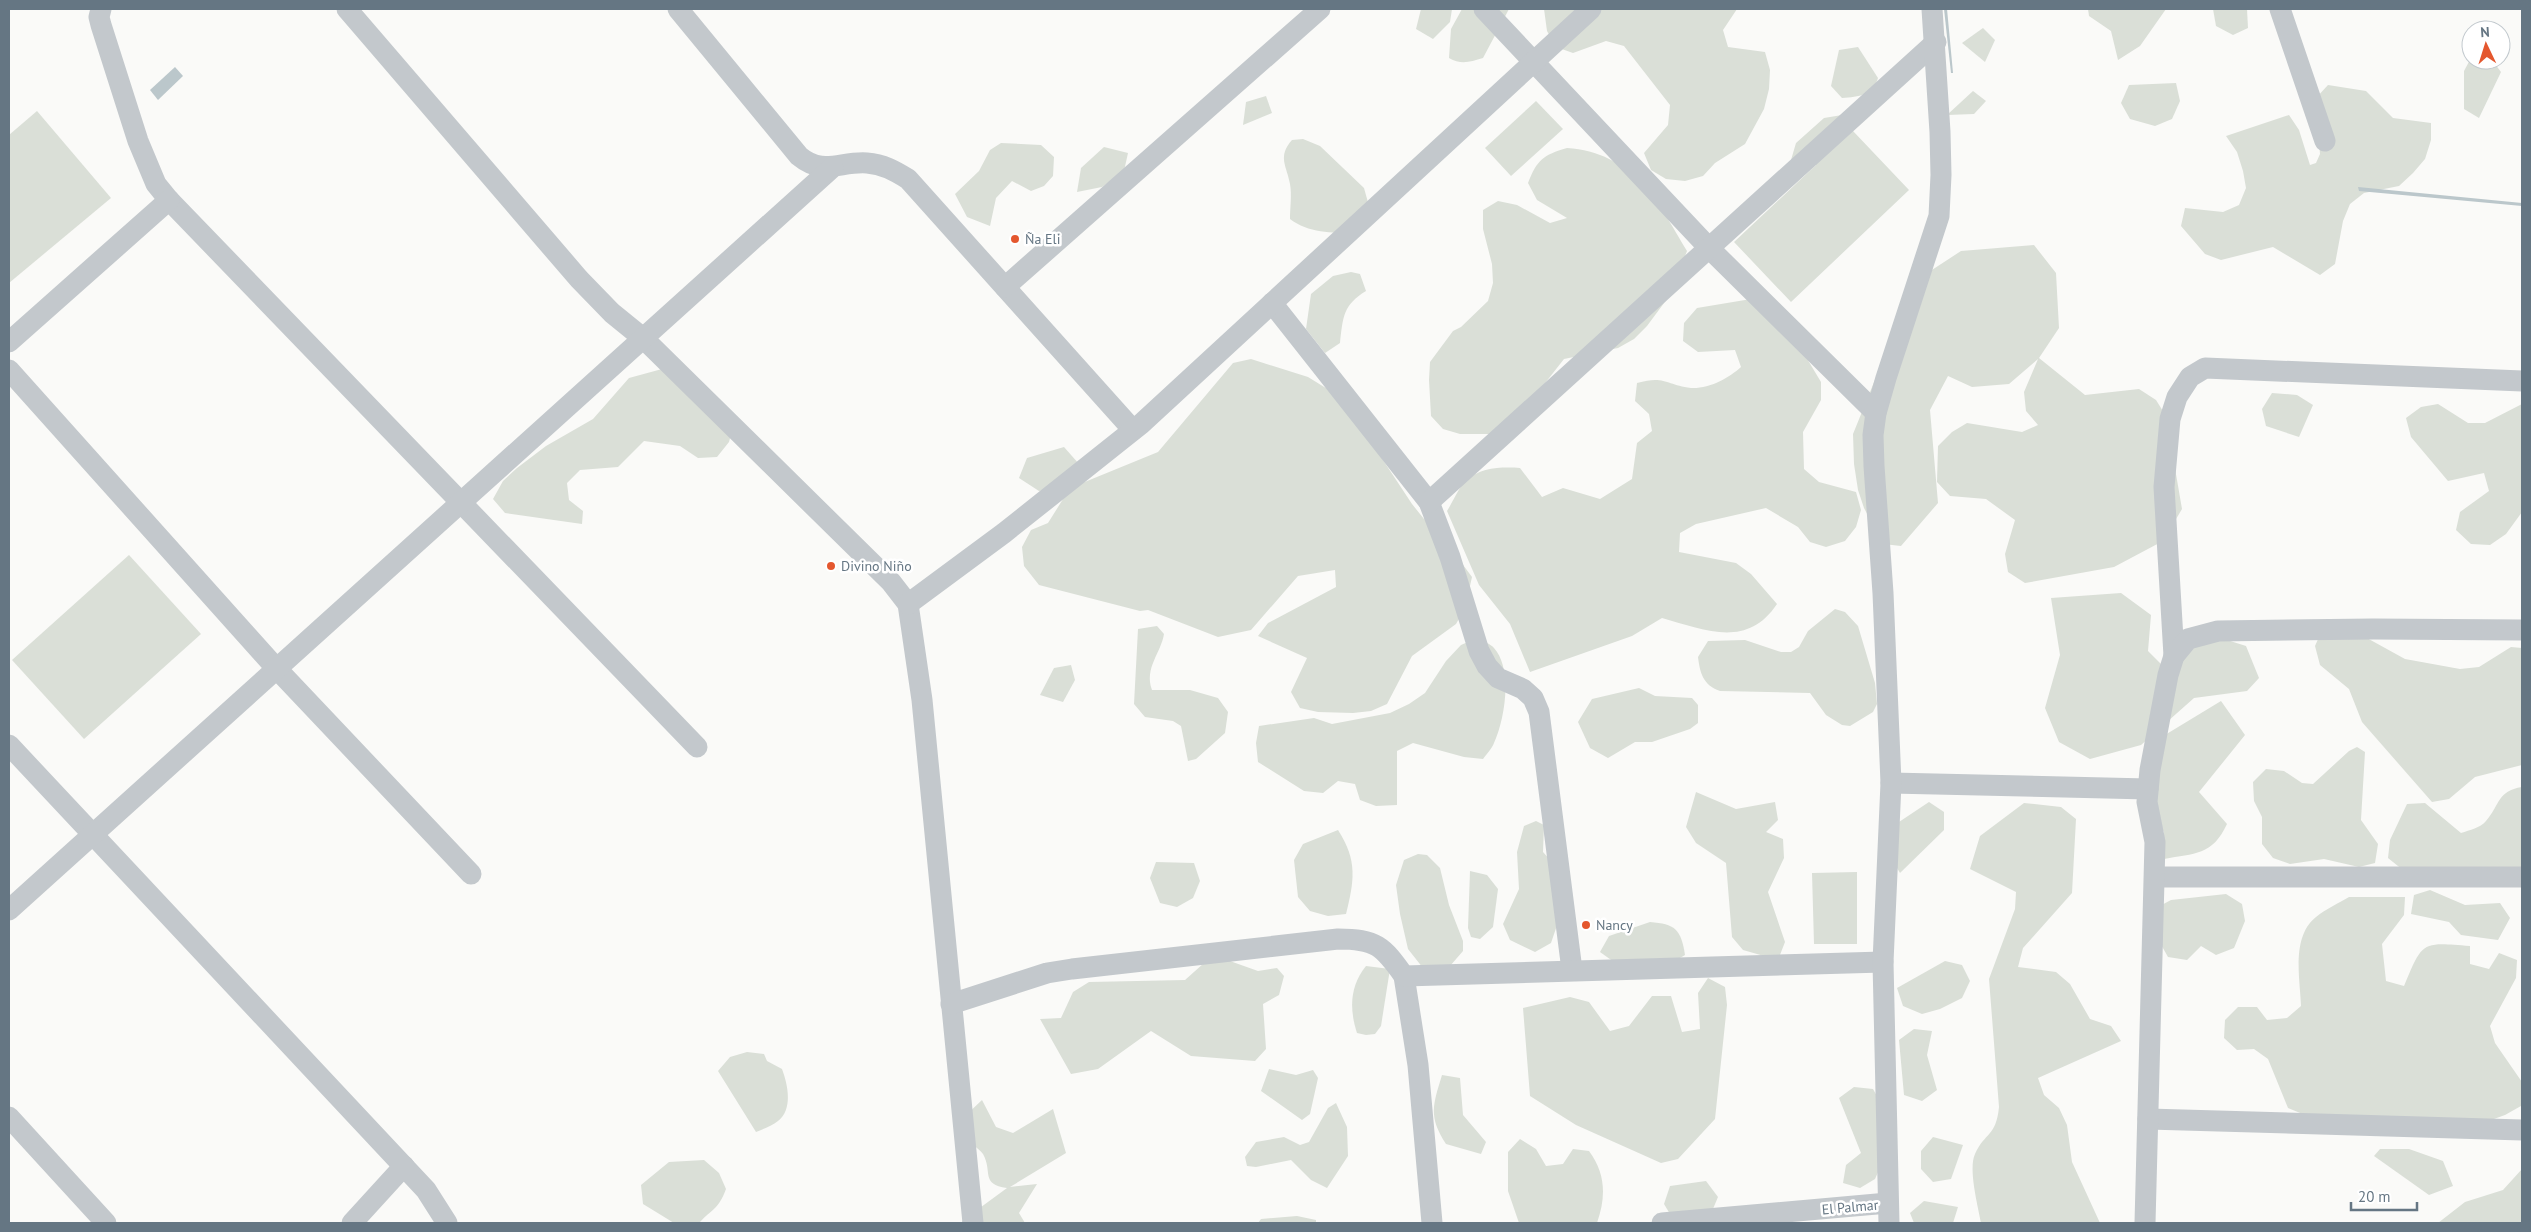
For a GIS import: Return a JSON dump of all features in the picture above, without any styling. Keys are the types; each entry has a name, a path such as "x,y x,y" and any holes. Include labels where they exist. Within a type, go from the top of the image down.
{"street":[{"path":"101,9 99,16 101,25 138,141 156,184 169,200 697,747"},
{"path":"347,9 579,279 612,313 644,339 891,582 909,607 922,700 973,1223"},
{"path":"1005,287 1320,9"},
{"path":"1484,9 1710,249 1876,413"},
{"path":"909,607 1133,430 1591,9"},
{"path":"1889,1213 1883,962 1891,783 1883,594 1874,466 1876,413 1939,216 1941,176 1936,42 1932,9"},
{"path":"2280,9 2325,141"},
{"path":"688,12 799,156 817,167 833,167 850,163 881,165 908,179 1133,430"},
{"path":"1430,502 1936,42"},
{"path":"9,910 833,167"},
{"path":"9,342 169,200"},
{"path":"1272,303 1430,502 1450,557 1479,651 1487,666 1498,678 1523,689 1533,698 1539,712 1572,970"},
{"path":"2145,1223 2155,842 2149,814 2148,789 2168,675 2174,656 2164,487 2170,419 2177,397 2190,377 2205,368 2522,381"},
{"path":"9,370 276,668 471,874"},
{"path":"2174,656 2188,639 2218,631 2373,628 2522,630"},
{"path":"9,745 426,1190 447,1223"},
{"path":"1891,783 2148,789"},
{"path":"2154,877 2522,877"},
{"path":"951,1004 1047,973 1072,969 1338,939 1362,939 1378,946 1391,957 1404,976 1418,1065 1432,1223"},
{"path":"1404,976 1883,962"},
{"path":"9,1117 106,1223"},
{"path":"2148,1119 2522,1130"},
{"path":"352,1223 404,1166"},
{"name":"El Palmar","path":"1662,1223 1889,1213"}],"shaded area":[{"path":"1421,9 1452,9 1450,22 1433,39 1416,29"},
{"path":"1462,9 1509,9 1483,58 1470,62 1449,58 1451,29"},
{"path":"1544,9 1737,9 1723,30 1728,47 1765,52 1770,70 1769,89 1764,109 1745,144 1715,163 1703,176 1685,181 1666,179 1651,170 1644,153 1668,125 1670,105 1624,46 1606,41 1573,53 1556,47 1547,31"},
{"path":"1944,9 1947,9 1953,73 1951,73"},
{"path":"2088,9 2166,9 2140,46 2118,60 2111,31 2089,16"},
{"path":"2213,9 2247,9 2248,28 2233,35 2216,26"},
{"path":"1983,28 1995,40 1985,62 1962,43"},
{"path":"1858,47 1878,78 1876,84 1869,92 1854,97 1842,98 1831,86 1839,50"},
{"path":"175,67 183,76 158,100 150,90"},
{"path":"2500,70 2501,72 2479,118 2464,109 2464,71"},
{"path":"2176,83 2180,101 2172,119 2155,126 2130,119 2121,103 2129,85"},
{"path":"2328,85 2366,91 2393,118 2431,123 2431,140 2425,159 2399,186 2364,193 2350,204 2343,221 2335,264 2320,275 2273,247 2221,260 2205,254 2181,226 2185,208 2223,212 2239,205 2246,188 2237,152 2226,136 2289,115 2299,130 2310,165 2316,163 2320,154 2315,99"},
{"path":"1973,91 1986,101 1974,114 1947,115"},
{"path":"1266,96 1272,113 1243,125 1246,102"},
{"path":"1536,101 1563,129 1511,176 1485,148"},
{"path":"37,111 111,198 9,283 9,135"},
{"path":"1842,115 1853,131 1909,190 1791,302 1734,242 1816,165 1791,160 1796,143 1824,118"},
{"path":"1303,139 1320,146 1364,188 1369,206 1354,233 1312,230 1290,219 1291,188 1284,157 1287,146 1292,140"},
{"path":"1001,143 1041,145 1054,157 1053,176 1044,186 1031,191 1012,181 996,198 990,226 967,217 955,194 979,171 990,150"},
{"path":"1104,147 1128,153 1124,171 1102,187 1077,192 1081,168"},
{"path":"1567,148 1589,152 1609,159 1625,169 1640,182 1665,214 1687,251 1670,295 1647,326 1634,339 1618,348 1564,359 1542,387 1513,434 1460,434 1443,429 1431,416 1430,362 1453,331 1461,327 1488,301 1493,283 1492,264 1483,229 1483,210 1498,201 1517,205 1550,223 1567,218 1537,200 1528,183 1538,164 1546,156"},
{"path":"2358,187 2522,203 2522,206 2359,191"},
{"path":"2034,245 2056,273 2059,328 2039,358 2085,395 2139,389 2156,400 2166,416 2182,509 2163,541 2114,567 2025,583 2008,572 2005,554 2015,520 1986,499 1950,496 1937,482 1938,446 1952,432 1967,423 2022,432 2038,425 2026,411 2024,392 2038,359 2009,384 1972,387 1948,376 1930,410 1938,503 1901,546 1883,544 1864,508 1858,490 1854,464 1853,434 1915,281 1961,251"},
{"path":"1351,272 1360,274 1366,291 1358,296 1348,307 1343,319 1340,343 1325,353 1306,329 1311,294 1333,276"},
{"path":"1751,299 1782,317 1821,382 1821,400 1803,432 1804,469 1819,482 1856,492 1861,510 1856,527 1845,541 1826,547 1810,542 1798,527 1766,508 1696,524 1680,533 1679,552 1736,563 1751,574 1777,604 1765,618 1752,627 1739,631 1724,632 1709,631 1662,618 1632,636 1530,672 1510,624 1479,585 1447,511 1458,491 1472,476 1484,470 1499,468 1520,468 1542,497 1563,488 1600,499 1632,479 1637,443 1652,431 1649,414 1635,401 1637,383 1660,380 1683,387 1698,388 1725,379 1736,371 1741,367 1735,350 1698,352 1683,341 1684,323 1697,308"},
{"path":"1251,359 1308,377 1342,398 1412,504 1424,519 1432,523 1472,577 1465,608 1456,624 1412,656 1387,704 1371,711 1353,713 1318,712 1300,708 1291,692 1307,658 1258,636 1268,623 1336,587 1335,570 1298,576 1251,630 1218,637 1148,610 1140,611 1039,585 1024,566 1022,547 1031,530 1048,523 1070,488 1158,452 1233,363"},
{"path":"662,369 734,423 729,442 717,457 698,458 680,446 644,441 618,467 580,470 567,483 569,500 583,511 582,524 505,513 493,499 503,481 517,468 546,446 593,419 629,378"},
{"path":"2272,393 2297,395 2313,405 2299,437 2266,426 2262,409"},
{"path":"2438,404 2468,423 2485,423 2522,404 2522,512 2506,534 2490,545 2471,544 2456,530 2460,512 2489,491 2484,473 2448,481 2411,437 2406,418 2421,407"},
{"path":"1064,447 1079,464 1063,488 1039,491 1019,478 1027,458"},
{"path":"129,555 201,634 84,739 12,660"},
{"path":"2121,593 2151,615 2148,651 2161,664 2190,644 2227,640 2246,646 2259,678 2247,691 2194,698 2141,745 2090,759 2059,742 2045,708 2060,655 2051,598"},
{"path":"1835,609 1845,612 1858,626 1875,683 1877,704 1873,712 1850,726 1842,725 1826,715 1810,693 1720,691 1703,678 1698,657 1708,641 1745,640 1781,652 1791,652 1799,647 1808,631"},
{"path":"1157,626 1164,634 1151,668 1150,682 1152,690 1190,690 1218,698 1228,712 1225,733 1196,759 1188,761 1181,726 1173,721 1145,717 1134,704 1138,629"},
{"path":"2356,632 2405,659 2460,669 2479,667 2511,647 2522,648 2522,765 2475,777 2449,799 2432,802 2362,722 2349,689 2320,665 2315,646 2319,637"},
{"path":"1477,638 1494,648 1500,657 1504,668 1505,681 1504,708 1498,733 1492,747 1483,759 1464,757 1413,743 1397,751 1397,805 1376,806 1360,800 1355,784 1338,781 1323,793 1304,791 1258,762 1256,743 1259,726 1314,718 1332,724 1390,713 1409,704 1425,693 1446,661 1461,645"},
{"path":"1071,665 1075,680 1063,702 1040,695 1054,668"},
{"path":"1639,688 1655,696 1692,698 1698,705 1698,723 1690,729 1652,742 1635,742 1608,758 1590,748 1578,722 1592,699"},
{"path":"2221,701 2245,735 2199,792 2227,824 2209,848 2194,854 2164,859 2164,833 2154,803 2160,738"},
{"path":"2357,747 2365,752 2361,820 2378,844 2375,863 2359,867 2324,859 2290,864 2273,858 2262,844 2262,817 2254,801 2253,782 2266,769 2284,771 2302,783 2313,784 2349,751"},
{"path":"2522,787 2522,876 2403,870 2388,858 2390,840 2407,804 2425,803 2461,833 2475,829 2484,823 2503,795"},
{"path":"1696,792 1736,809 1775,802 1778,820 1766,832 1783,839 1784,858 1768,892 1785,942 1778,960 1743,950 1732,937 1726,863 1696,843 1686,827"},
{"path":"1929,802 1944,812 1944,830 1900,873 1890,856 1899,822"},
{"path":"2024,803 2061,807 2076,819 2072,893 2023,948 2018,967 2056,972 2070,984 2090,1019 2111,1026 2121,1041 2038,1078 2044,1095 2059,1108 2067,1125 2072,1162 2100,1223 1981,1223 1976,1198 1973,1161 1979,1147 1993,1129 1998,1117 1999,1107 1989,979 2015,909 2016,892 1970,869 1980,836"},
{"path":"1536,821 1544,825 1543,852 1568,880 1569,890 1551,943 1535,952 1510,940 1503,924 1519,889 1517,852 1524,826"},
{"path":"1338,830 1349,852 1352,871 1351,891 1346,914 1328,916 1310,911 1298,897 1294,860 1303,844"},
{"path":"1418,854 1427,855 1440,868 1449,905 1463,941 1463,951 1450,966 1423,968 1408,949 1396,885 1404,860"},
{"path":"1156,862 1194,863 1200,881 1193,898 1177,907 1160,903 1150,878"},
{"path":"1470,871 1487,875 1498,889 1493,927 1480,939 1471,937 1468,928"},
{"path":"1857,872 1857,944 1814,944 1812,873"},
{"path":"2430,890 2465,905 2500,903 2510,918 2498,940 2461,935 2449,922 2411,914 2414,895"},
{"path":"2226,894 2242,904 2245,921 2234,948 2216,955 2201,946 2187,960 2168,957 2150,925 2156,908 2171,900"},
{"path":"2349,897 2405,897 2404,915 2382,944 2386,981 2404,986 2415,960 2426,948 2433,945 2470,946 2470,964 2489,969 2499,953 2517,960 2516,978 2490,1026 2495,1043 2522,1082 2521,1106 2505,1115 2452,1134 2339,1129 2288,1108 2268,1059 2254,1049 2237,1050 2224,1038 2225,1020 2238,1007 2257,1007 2267,1020 2287,1018 2301,1006 2299,959 2303,935 2308,925 2316,917"},
{"path":"1650,922 1671,926 1679,934 1685,955 1668,965 1614,962 1600,952 1609,936"},
{"path":"1213,955 1258,971 1277,968 1284,976 1279,995 1263,1004 1266,1049 1255,1061 1191,1056 1151,1031 1098,1069 1071,1074 1040,1019 1061,1018 1073,992 1089,982 1185,980"},
{"path":"1945,961 1962,965 1970,981 1962,998 1940,1009 1922,1014 1903,1006 1897,988"},
{"path":"1366,966 1390,969 1381,1026 1375,1034 1366,1035 1357,1033 1354,1024 1352,998 1357,981"},
{"path":"1708,978 1725,987 1727,1005 1715,1119 1678,1159 1661,1163 1576,1125 1530,1096 1523,1008 1570,997 1589,1002 1610,1031 1629,1026 1652,996 1671,996 1682,1032 1700,1029 1698,993"},
{"path":"1914,1029 1932,1031 1927,1055 1937,1090 1922,1101 1904,1095 1899,1040"},
{"path":"747,1052 764,1054 767,1061 782,1069 788,1096 783,1116 773,1124 756,1132 718,1071 730,1057"},
{"path":"1269,1069 1296,1075 1313,1070 1318,1078 1310,1114 1302,1120 1261,1091"},
{"path":"1442,1075 1460,1078 1463,1115 1486,1142 1481,1154 1446,1144 1440,1134 1434,1118 1434,1110 1436,1094"},
{"path":"1854,1087 1873,1089 1882,1105 1883,1161 1875,1179 1860,1188 1843,1183 1846,1165 1861,1153 1839,1098"},
{"path":"982,1100 996,1127 1013,1133 1053,1109 1066,1153 1010,1187 1037,1184 1019,1213 1025,1223 962,1223 962,1221 1007,1188 993,1184 990,1180 983,1154 961,1137 963,1118"},
{"path":"1336,1103 1347,1127 1348,1156 1327,1188 1311,1180 1291,1160 1256,1167 1247,1166 1245,1157 1256,1142 1284,1137 1300,1145 1309,1142 1328,1108"},
{"path":"1933,1137 1963,1145 1951,1179 1933,1182 1921,1169 1921,1151"},
{"path":"1520,1139 1536,1149 1546,1166 1563,1164 1573,1149 1589,1151 1599,1168 1603,1186 1602,1204 1597,1223 1519,1223 1508,1191 1508,1152"},
{"path":"2380,1149 2409,1149 2443,1161 2453,1186 2429,1195 2374,1156"},
{"path":"704,1160 719,1173 726,1189 718,1205 699,1223 674,1223 643,1204 641,1185 669,1162"},
{"path":"2522,1169 2522,1223 2438,1223 2465,1202 2503,1190"},
{"path":"1706,1181 1718,1197 1707,1223 1673,1219 1664,1204 1670,1186"},
{"path":"1924,1201 1958,1207 1953,1223 1914,1223 1910,1213"},
{"path":"1297,1216 1316,1220 1316,1223 1258,1223 1261,1219"}],"place":[{"name":"Ña Eli","path":"1015,239"},
{"name":"Divino Niño","path":"831,566"},
{"name":"Nancy","path":"1586,925"}]}
